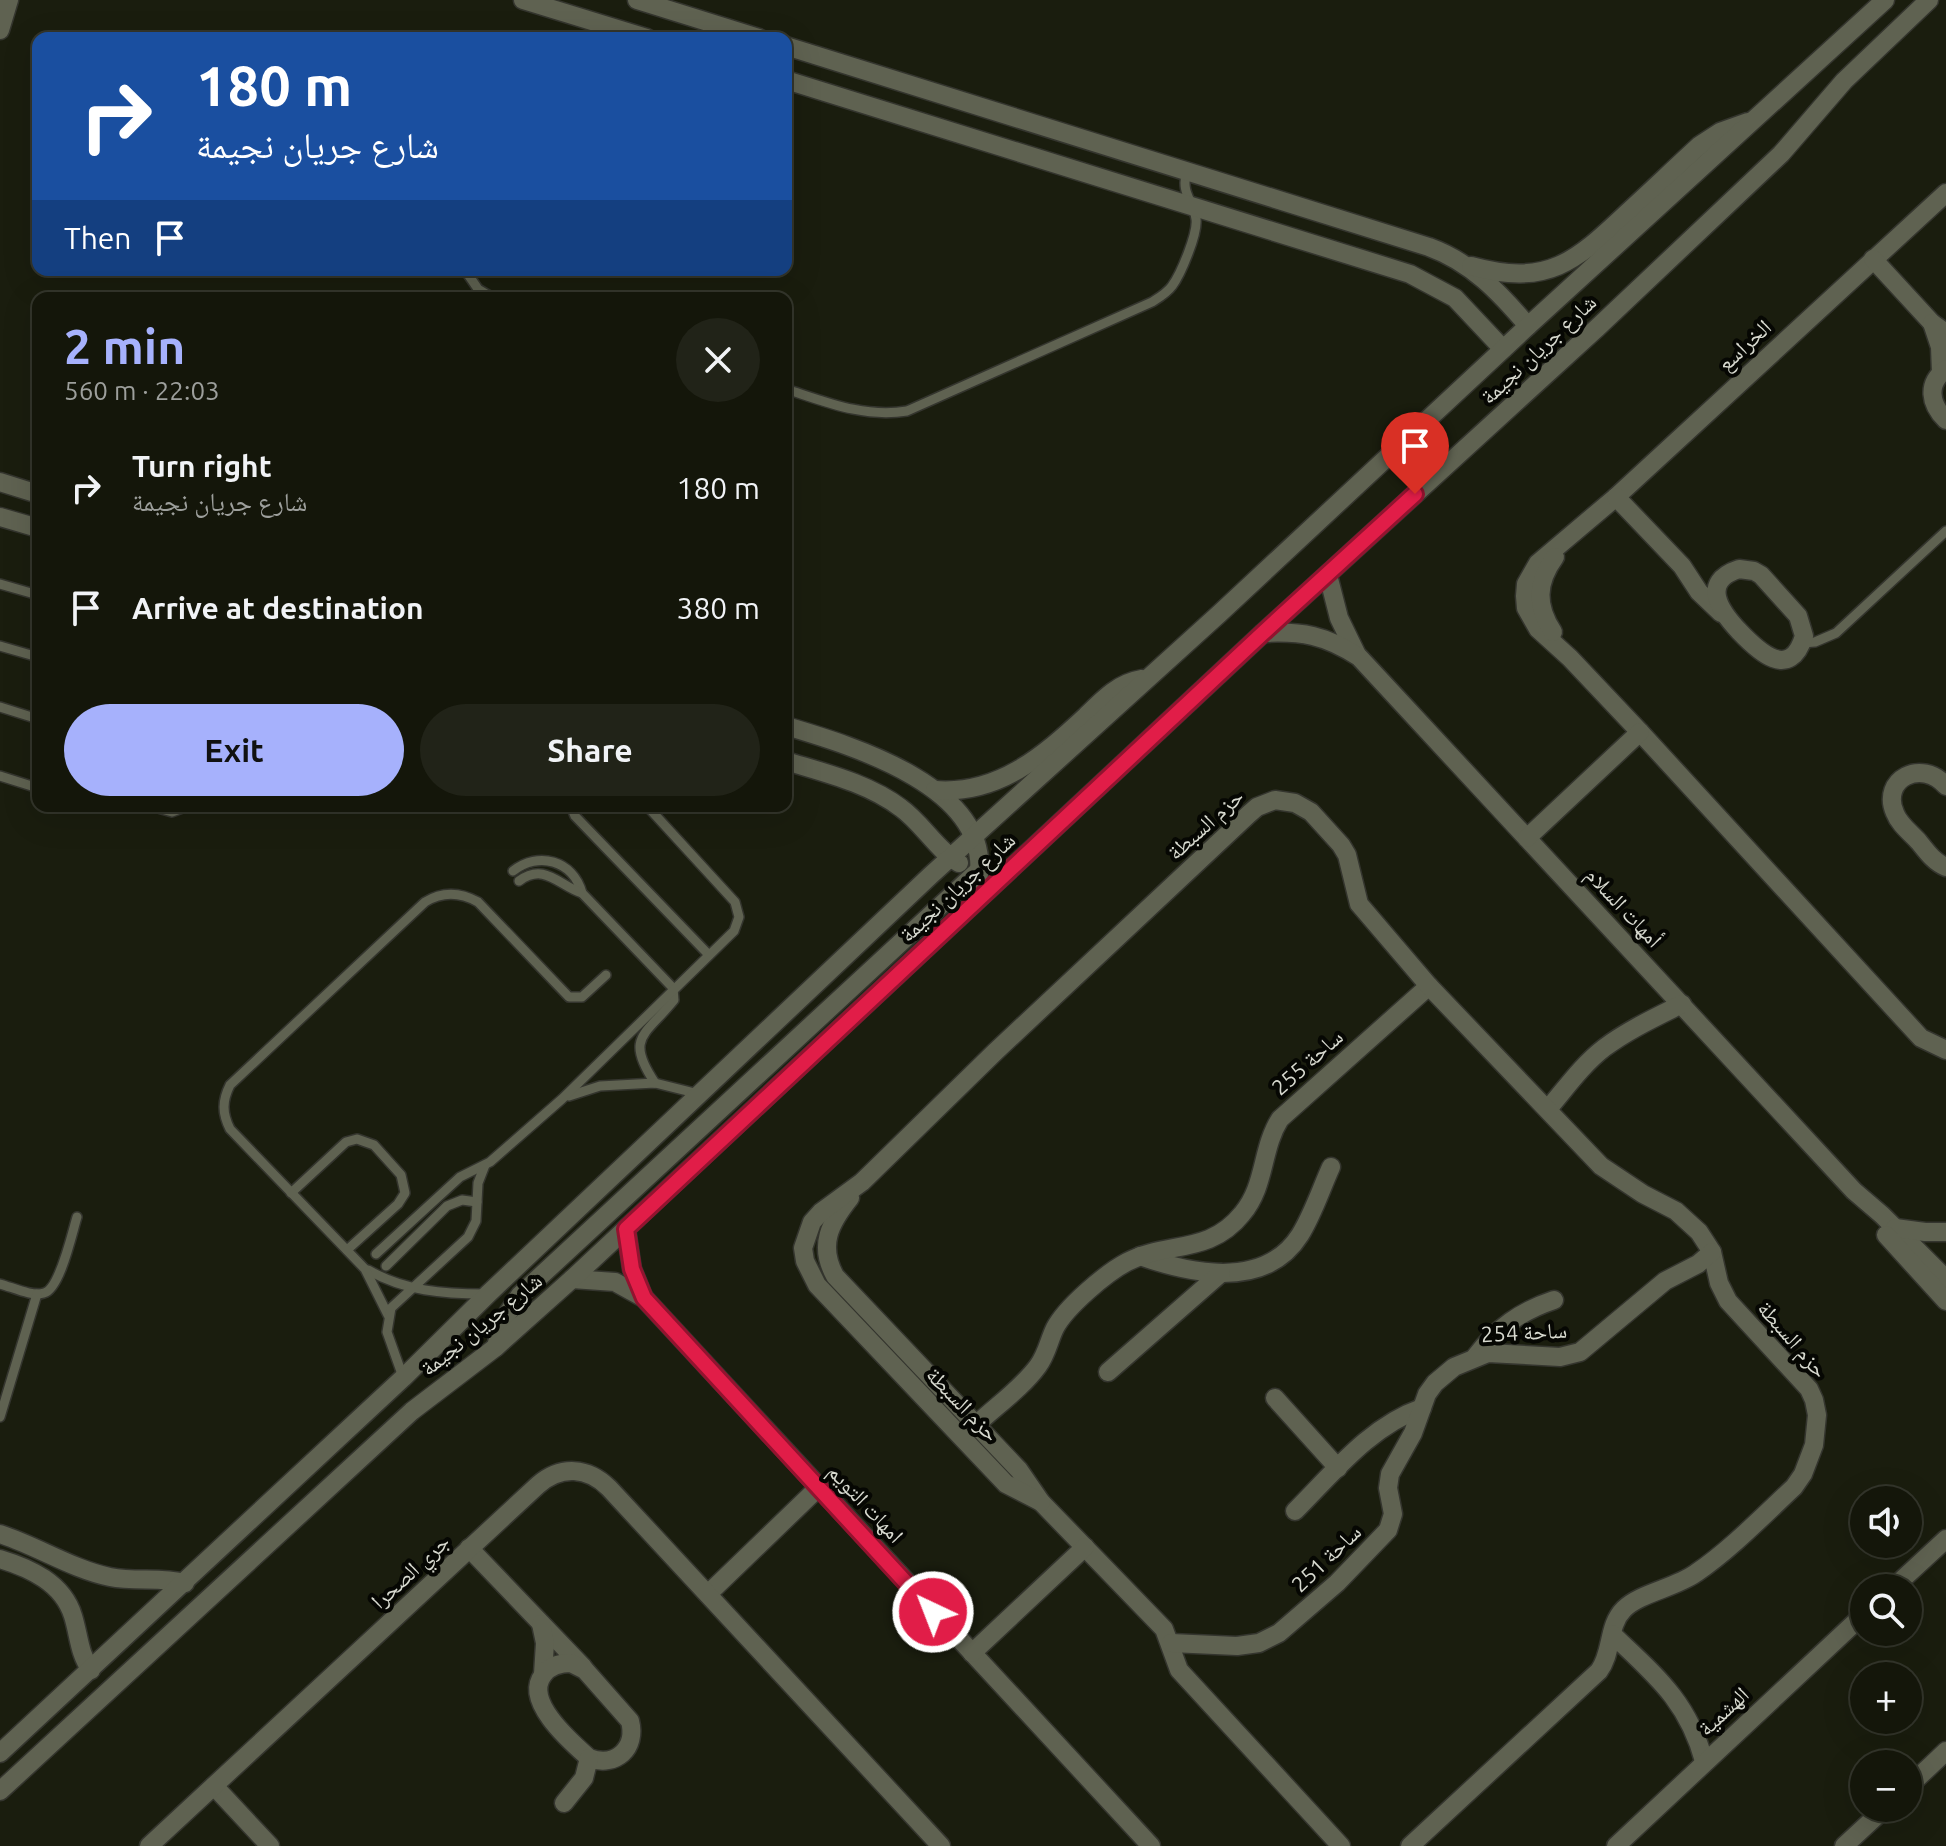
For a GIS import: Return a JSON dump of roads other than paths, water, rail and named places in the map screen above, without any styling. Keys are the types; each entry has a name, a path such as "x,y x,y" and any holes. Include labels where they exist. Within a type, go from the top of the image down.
{"street":[{"path":"0,30 9,0"},
{"path":"523,0 627,32"},
{"name":"شارع جريان نجيمة","path":"0,1753 403,1378 488,1294 951,858 1885,0"},
{"name":"شارع جريان نجيمة","path":"0,1791 412,1411 496,1347 626,1229 1769,165 1852,73 1929,0"},
{"path":"645,1 741,32"},
{"path":"792,48 1419,243 1464,265 1499,293 1528,326"},
{"path":"792,82 1410,274 1429,282 1466,308 1503,349"},
{"path":"896,114 906,84"},
{"path":"1464,265 1496,272 1528,274 1578,257 1700,145 1720,132 1754,120"},
{"name":"الخراسع","path":"1946,193 1616,497 1538,563 1526,584 1525,596 1531,619 1640,732 1921,1038 1946,1050"},
{"path":"1873,259 1939,328 1943,371 1935,380 1932,396 1938,412 1946,420"},
{"path":"0,482 32,492"},
{"path":"1616,497 1682,566 1699,592 1765,657 1786,658 1802,643 1802,622 1754,571 1739,569 1720,583 1716,598 1722,613"},
{"path":"0,517 32,526"},
{"path":"1682,566 1703,574 1725,577"},
{"name":"أمهات السلام","path":"1328,575 1339,618 1359,657 1854,1191 1942,1276 1946,1301"},
{"name":"أمهات السلام","path":"1263,633 1295,631 1312,635 1359,657"},
{"path":"935,790 957,792 971,789 1025,767 1116,688 1148,678"},
{"path":"792,728 876,756 935,790 974,837 979,870 975,891 965,913"},
{"path":"1527,838 1640,732"},
{"path":"792,763 885,797 915,819 951,858 979,870 1017,864"},
{"path":"1946,786 1933,775 1917,772 1901,779 1892,802 1897,818 1935,861 1946,867"},
{"name":"حزم السبطة","path":"1041,1502 1006,1484 942,1403 891,1350 817,1285 805,1261 803,1248 812,1222 862,1182 1249,814 1266,803 1285,801 1303,806 1334,835 1347,855 1359,904 1429,986 1601,1166 1643,1194 1676,1211 1699,1232 1712,1252 1719,1283 1728,1301 1809,1389 1817,1415 1814,1445 1803,1474 1782,1497 1698,1572 1668,1589 1632,1603 1620,1614 1610,1650 1599,1671 1410,1846"},
{"path":"496,1347 502,1322 520,1295 979,870"},
{"name":"ساحة 255","path":"1140,1256 1199,1244 1223,1232 1243,1214 1257,1191 1269,1141 1280,1119 1429,986"},
{"path":"1548,1109 1603,1049 1629,1031 1682,1004"},
{"path":"976,1425 1038,1366 1056,1327 1067,1312 1111,1272 1140,1256 1221,1273 1256,1270 1292,1246 1331,1167"},
{"name":"حزم السبطة","path":"862,1182 829,1229 826,1241 829,1264 891,1350"},
{"name":"أمهات السلام","path":"1854,1191 1877,1225 1942,1276"},
{"path":"1895,1228 1946,1232"},
{"name":"امهات التويم","path":"626,1229 632,1269 644,1298"},
{"name":"ساحة 254","path":"1422,1408 1427,1394 1444,1375 1476,1356 1501,1352 1560,1357 1580,1352 1665,1281 1698,1264 1712,1252"},
{"path":"811,1274 829,1264"},
{"path":"1108,1372 1221,1273"},
{"name":"امهات التويم","path":"572,1279 615,1282 644,1298 1151,1846"},
{"path":"1476,1356 1511,1320 1554,1300"},
{"path":"1275,1398 1338,1468"},
{"name":"حزم السبطة","path":"942,1403 976,1425 1019,1470 1041,1502 1164,1629 1171,1643 1173,1661 1179,1670 1341,1846"},
{"path":"1295,1511 1383,1426 1422,1408"},
{"name":"ساحة 251","path":"1171,1643 1237,1646 1259,1643 1279,1633 1337,1583 1388,1530 1393,1514 1388,1488 1390,1474 1413,1433 1422,1408"},
{"name":"جري الصحرا","path":"149,1846 545,1478 564,1471 584,1472 602,1481 941,1846"},
{"path":"708,1594 819,1487"},
{"path":"0,1534 95,1573 125,1579 169,1579 185,1583"},
{"path":"1908,1574 1946,1539"},
{"path":"972,1653 1085,1547"},
{"path":"469,1548 626,1713 632,1730 629,1747 623,1754 607,1761 589,1758 540,1704 537,1688 543,1674 545,1643 541,1624"},
{"path":"0,1559 38,1574 62,1595 73,1613 82,1656 91,1670"},
{"name":"الهشمية","path":"1617,1846 1850,1627"},
{"path":"1612,1634 1665,1683 1677,1699 1695,1731 1704,1761"},
{"path":"543,1674 563,1663 571,1663 585,1670"},
{"path":"1922,1774 1946,1751"},
{"path":"564,1803 584,1778 589,1758"},
{"path":"214,1786 270,1846"},
{"path":"1844,1846 1870,1822"}],"lane":[{"path":"792,391 874,414 907,411 1162,297 1176,280 1196,230 1193,208 1184,186 1187,170"},
{"path":"469,276 483,292"},
{"path":"1802,643 1815,642 1836,633 1946,531"},
{"path":"0,584 32,593"},
{"path":"0,646 32,655"},
{"path":"0,707 32,717"},
{"path":"0,776 32,786"},
{"path":"573,812 709,955"},
{"path":"376,1254 466,1172 485,1165 562,1099 738,925 735,902 652,812"},
{"path":"513,871 529,861 556,862 571,872 579,882 582,893"},
{"path":"519,881 531,875 544,874 582,893 673,988 674,1000 645,1032 640,1048 643,1065 655,1083"},
{"path":"388,1315 365,1269 230,1129 224,1113 225,1094 237,1078 425,902 451,893 478,902 569,997 582,997 606,975"},
{"path":"562,1099 600,1086 655,1083 701,1094"},
{"path":"291,1193 346,1142 357,1139 374,1145 401,1175 405,1193 398,1204 347,1250"},
{"path":"403,1378 387,1332 388,1315 395,1303 468,1237 476,1221 478,1183 485,1165"},
{"path":"386,1266 442,1210 462,1200 477,1202"},
{"path":"434,1202 442,1210"},
{"path":"0,1284 37,1294 49,1292 56,1283 77,1217"},
{"path":"365,1269 411,1288 488,1294"},
{"path":"0,1417 37,1294"}]}
